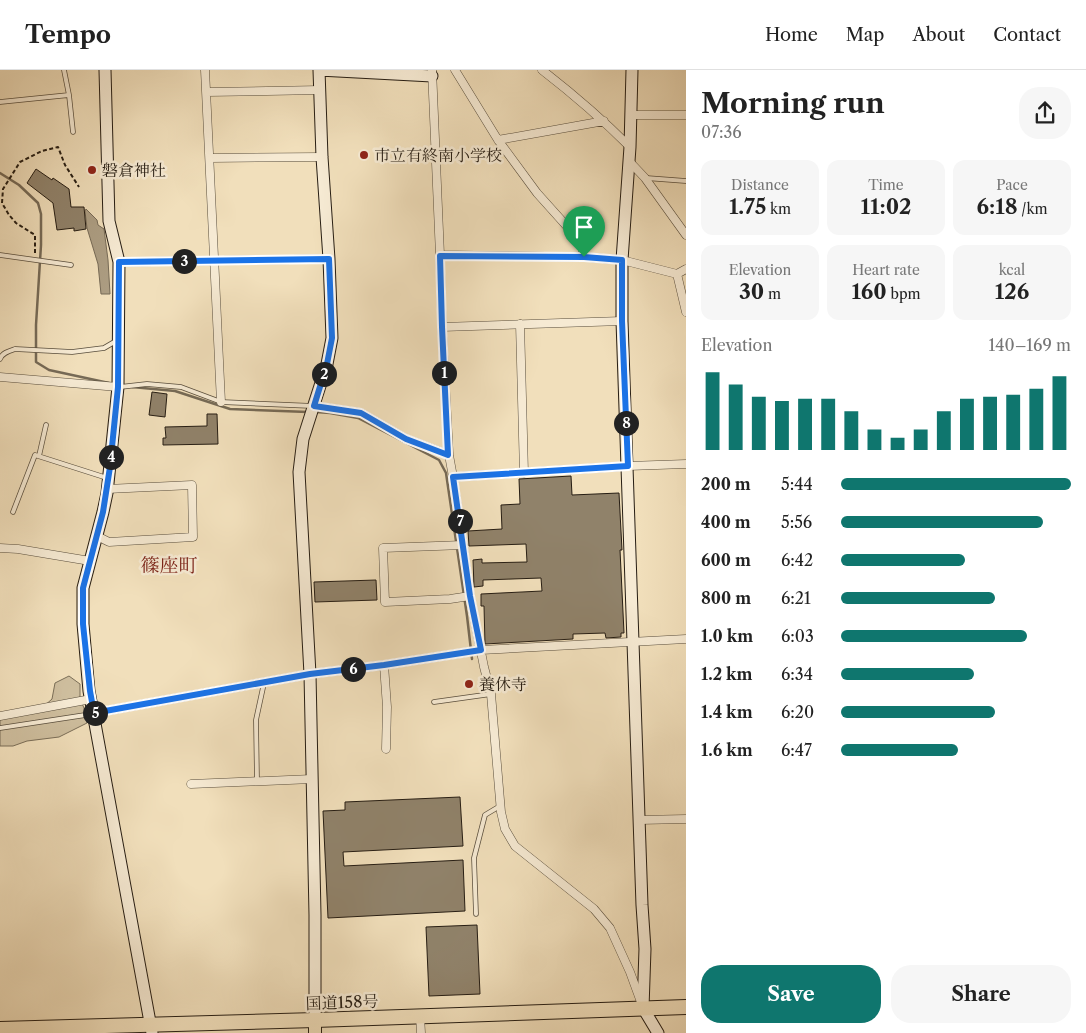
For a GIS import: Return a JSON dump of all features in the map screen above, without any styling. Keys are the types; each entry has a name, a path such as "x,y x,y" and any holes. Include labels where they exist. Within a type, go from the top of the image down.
{"highway":[{"name":"国道158号","path":"0,1029 315,1027 420,1016 686,1007"}],"street":[{"path":"105,70 109,221 119,262 118,387 108,484 103,512 83,588 83,624 91,699 151,1029"},
{"path":"205,70 221,402"},
{"path":"315,1027 310,674 299,472 303,439 327,364 332,338 319,70 432,73 448,455 453,477 470,596 491,694 501,806 505,829 515,846 594,909 610,928 630,972 643,1008 658,1033"},
{"path":"455,70 498,140 537,193 581,242 584,257"},
{"path":"542,70 604,121 630,147"},
{"path":"632,70 630,147 622,260 622,321 645,949 643,1008"},
{"path":"207,92 320,90"},
{"path":"631,115 686,115"},
{"path":"498,140 604,121"},
{"path":"210,158 322,157"},
{"path":"629,161 645,178 686,235"},
{"path":"440,256 584,257 622,260 677,274 686,269"},
{"path":"119,262 329,259"},
{"path":"677,274 686,312"},
{"path":"442,327 622,321"},
{"path":"520,324 524,473"},
{"path":"0,377 118,387"},
{"path":"314,406 361,413 406,439 448,455"},
{"path":"453,477 686,464"},
{"path":"97,536 109,542 192,537 192,485 108,484"},
{"path":"463,546 383,548 385,602 450,599 470,596"},
{"path":"0,548 18,549 90,561"},
{"path":"94,713 310,674 481,650 686,639"},
{"path":"384,665 387,707 386,749"},
{"path":"0,716 91,699"},
{"path":"191,784 312,780"},
{"path":"639,820 686,819"},
{"path":"420,1016 421,1033"}],"lane":[{"path":"64,70 70,95 73,132"},
{"path":"0,102 70,95"},
{"path":"645,178 686,181"},
{"path":"0,254 71,265"},
{"path":"0,359 9,350 15,349 72,352 104,348 118,340"},
{"path":"118,387 147,384 181,388 221,402 314,406"},
{"path":"39,456 46,425"},
{"path":"13,512 35,455 108,484"},
{"path":"257,782 256,720 264,683"},
{"path":"434,702 491,694"},
{"path":"0,728 94,713"},
{"path":"476,914 474,858 485,815 501,806"}],"path":[{"path":"35,260 35,235 16,223 9,215 2,203 3,189 20,162 42,151 58,147 65,165 80,187"}],"shaded area":[{"path":"86,209 97,220 98,225 104,229 110,294 101,294 98,264 87,228"},
{"path":"69,676 80,684 80,699 87,723 59,737 27,741 13,746 0,746 0,716 42,708 52,699 55,683"}],"building":[{"path":"36,169 69,189 71,207 84,207 86,229 74,231 74,228 57,230 53,203 27,183"},
{"path":"152,392 167,394 165,417 149,415"},
{"path":"207,414 217,414 218,444 163,445 163,438 166,438 165,427 207,426"},
{"path":"571,476 572,495 619,493 624,633 621,633 621,637 606,638 605,633 573,634 573,639 485,644 484,606 481,606 481,594 542,591 541,578 483,580 483,586 474,587 473,560 482,559 482,563 527,562 526,544 469,546 468,531 502,529 501,505 520,504 519,479"},
{"path":"376,580 377,600 315,602 314,582"},
{"path":"460,797 463,846 343,852 344,866 463,860 465,911 328,918 323,811 345,810 345,802"},
{"path":"477,925 480,994 429,996 426,927"}],"waterway":[{"path":"0,173 19,185 38,203 41,214 36,362 49,370 109,383"},
{"path":"132,387 175,391 230,409 308,412"},
{"path":"316,412 358,418 439,460 446,473 472,659"}],"place":[{"name":"市立有終南小学校","path":"364,155"},
{"name":"磐倉神社","path":"92,170"},
{"name":"養休寺","path":"469,684"}],"district":[{"name":"篠座町","path":"169,565"}],"route":[{"path":"440,256 584,257 622,260 622,321 628,466 453,477 470,596 481,650 310,674 94,713 83,624 83,588 103,512 110,467 118,387 119,262 329,259 332,338 327,364 314,406 361,413 397,435 448,455 440,256"}]}
